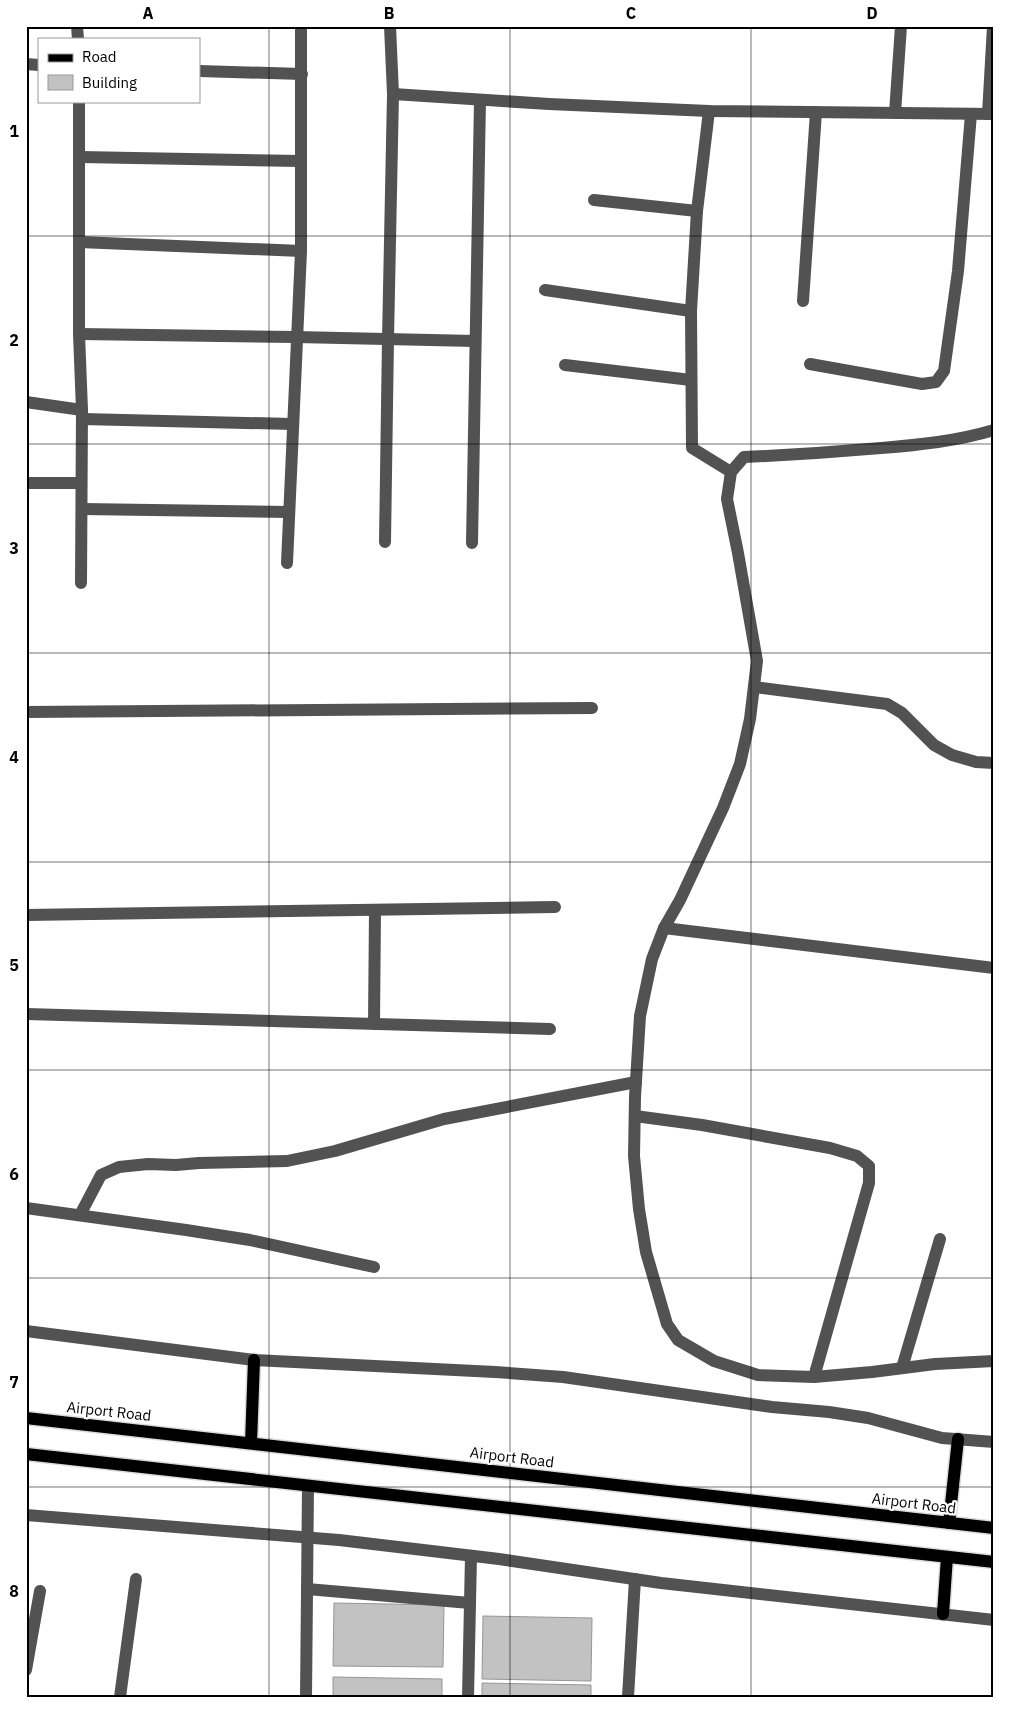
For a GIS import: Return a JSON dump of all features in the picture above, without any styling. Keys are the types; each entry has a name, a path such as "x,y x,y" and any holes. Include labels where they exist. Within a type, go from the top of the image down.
{"main road":[{"path":"251,1443 254,1360"},
{"name":"Airport Road","path":"26,1418 994,1528"},
{"path":"949,1523 958,1439"},
{"path":"26,1454 994,1562"},
{"path":"943,1614 947,1557"}],"street":[{"path":"287,562 301,251 302,26"},
{"path":"385,542 393,94 390,26"},
{"path":"896,113 901,26"},
{"path":"393,94 709,111 991,114 993,26"},
{"path":"200,70 302,74"},
{"path":"472,543 480,100"},
{"path":"79,102 79,334 82,414 81,583"},
{"path":"709,111 697,211 691,311 692,448 731,472"},
{"path":"803,302 816,112"},
{"path":"810,364 922,384 936,382 944,371 958,271 971,114"},
{"path":"80,157 301,161"},
{"path":"594,200 697,211"},
{"path":"79,242 301,251"},
{"path":"545,290 691,311"},
{"path":"79,334 475,341"},
{"path":"565,365 691,380"},
{"path":"26,402 82,414 292,424"},
{"path":"994,430 976,436 920,445 744,457 731,472 727,499 757,661 750,719 740,764 723,808 680,900 664,928 652,959 640,1016 634,1156 639,1209 646,1252 667,1324 678,1340 714,1361 758,1375 814,1377 935,1364 994,1361"},
{"path":"26,483 81,483"},
{"path":"82,509 288,512"},
{"path":"754,687 887,704 902,714 934,745 952,755 976,762 994,763"},
{"path":"26,712 592,708"},
{"path":"26,915 556,907"},
{"path":"374,1024 375,910"},
{"path":"664,928 994,968"},
{"path":"26,1014 550,1029"},
{"path":"80,1215 101,1175 120,1167 148,1164 176,1165 287,1161 335,1150 444,1119 636,1082"},
{"path":"635,1116 702,1125 830,1148 857,1156 869,1166 870,1183 814,1377"},
{"path":"26,1208 250,1240 374,1267"},
{"path":"902,1368 940,1238"},
{"path":"26,1331 254,1360 563,1377 772,1407 849,1415 868,1418 942,1438 994,1442"},
{"path":"306,1697 308,1486"},
{"path":"26,1515 308,1537 471,1556 635,1579 994,1620"},
{"path":"468,1697 471,1556"},
{"path":"628,1697 635,1579"},
{"path":"120,1697 136,1580"},
{"path":"306,1589 470,1603"},
{"path":"26,1670 40,1590"}],"building":[{"path":"334,1603 444,1605 443,1667 333,1666"},
{"path":"483,1616 592,1618 591,1681 482,1679"},
{"path":"333,1677 442,1679 442,1697 333,1697"},
{"path":"482,1683 591,1685 591,1697 482,1697"}]}
